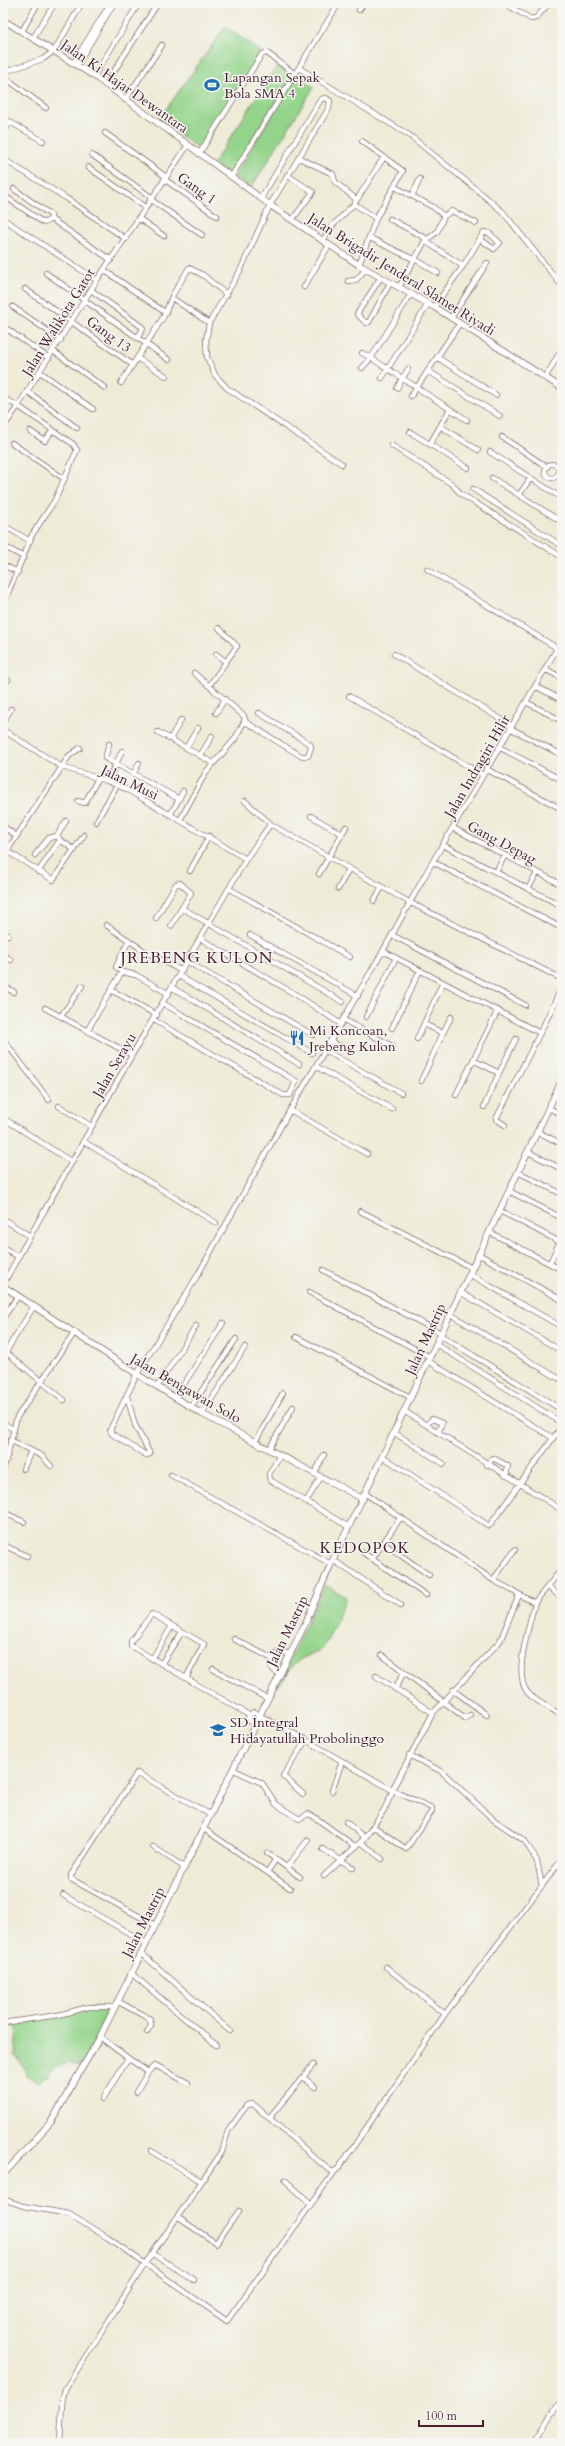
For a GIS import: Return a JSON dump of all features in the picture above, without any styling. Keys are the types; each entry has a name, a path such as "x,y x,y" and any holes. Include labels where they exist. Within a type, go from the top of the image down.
{"main road":[{"name":"Jalan Ki Hajar Dewantara","path":"3,20 94,76 231,177"},
{"name":"Jalan Brigadir Jenderal Slamet Riyadi","path":"231,177 359,265 434,307 562,388"},
{"name":"Jalan Mastrip","path":"3,2175 40,2136 66,2098 100,2037 268,1700 478,1254 538,1132 548,1108 560,1089 562,1080"},
{"name":"Jalan Bengawan Solo","path":"3,1285 157,1387 202,1414 321,1477 365,1496"}],"street":[{"path":"22,31 38,3"},
{"path":"33,38 55,3"},
{"path":"3,72 43,59 54,51 82,3"},
{"path":"90,40 111,3"},
{"path":"75,64 114,3"},
{"path":"94,76 139,3"},
{"path":"105,85 158,3"},
{"path":"231,177 339,3"},
{"path":"359,10 364,3"},
{"path":"504,3 531,19 536,18 547,5 541,3"},
{"path":"125,100 162,45"},
{"path":"200,154 262,54 267,53 295,74"},
{"path":"299,68 409,135 482,194 503,212 562,286"},
{"path":"3,76 46,108"},
{"path":"261,198 321,99 326,98 330,101 329,108 270,205 255,240 226,295 209,323 206,341 207,357 215,375 227,388 342,464"},
{"path":"3,118 42,141"},
{"path":"3,133 10,122"},
{"name":"Gang 1","path":"105,132 217,216"},
{"path":"359,265 376,218 403,171 362,141"},
{"name":"Jalan Walikota Gatot","path":"3,428 85,302 97,280 126,239 150,198 188,145"},
{"path":"92,155 202,235"},
{"path":"323,241 331,227 355,202 384,157"},
{"path":"299,158 333,174 335,182 355,202 376,218"},
{"path":"3,159 66,198 126,239"},
{"path":"88,167 145,207"},
{"path":"287,175 313,192 292,220"},
{"path":"412,196 420,179"},
{"path":"395,187 443,214 444,216"},
{"path":"14,189 51,215 51,219 111,260"},
{"path":"3,196 44,223 51,219"},
{"path":"399,287 426,240 437,232 444,216 452,211 476,223"},
{"path":"138,218 164,236"},
{"path":"390,218 426,240 463,266"},
{"path":"3,220 97,280"},
{"path":"370,238 415,259 438,273"},
{"path":"434,307 480,239"},
{"path":"304,287 329,245"},
{"path":"451,318 487,263"},
{"path":"121,383 166,313 172,298 189,268 203,275 226,295"},
{"path":"348,282 356,280 366,269"},
{"path":"104,270 166,313"},
{"path":"46,273 169,360"},
{"path":"381,277 357,314 366,323 369,322 390,283"},
{"name":"Gang 13","path":"25,289 133,365"},
{"path":"91,290 142,327 143,329 137,338"},
{"path":"362,368 371,358 411,294"},
{"path":"172,298 209,323"},
{"path":"382,378 428,304"},
{"path":"13,307 60,340"},
{"path":"411,396 438,358 460,323"},
{"path":"4,327 49,358"},
{"path":"545,378 562,349"},
{"path":"53,351 105,388"},
{"path":"362,353 417,386 468,420"},
{"path":"137,358 166,376"},
{"path":"438,358 496,395"},
{"path":"396,388 408,369"},
{"path":"428,371 500,416"},
{"path":"40,372 93,409"},
{"path":"27,391 76,428"},
{"path":"3,398 18,406 73,444 77,450 63,478 55,500 36,528 3,605"},
{"path":"430,444 450,409"},
{"path":"440,426 478,450"},
{"path":"30,431 45,441 52,430"},
{"path":"410,432 468,468"},
{"path":"502,438 547,467"},
{"path":"12,443 63,478"},
{"path":"391,445 452,484 460,494 562,557"},
{"path":"490,452 530,479 562,498"},
{"path":"551,463 558,464 560,467 560,475 553,479 547,476 545,474 547,467 551,463"},
{"path":"492,478 562,522"},
{"path":"519,495 530,479"},
{"path":"473,489 562,546"},
{"path":"513,528 518,518"},
{"path":"3,525 30,541"},
{"path":"3,546 24,556"},
{"path":"3,565 18,572"},
{"path":"427,569 558,645"},
{"path":"209,686 237,644 219,628"},
{"name":"Jalan Indragiri Hilir","path":"127,1396 135,1425 150,1454 148,1455 110,1432 137,1374 195,1280 290,1110 332,1042 340,1021 383,951 408,901 453,828 481,773 486,769 558,645"},
{"path":"216,654 226,662"},
{"path":"394,654 510,726 562,756"},
{"path":"545,669 562,678"},
{"path":"180,820 213,763 235,738 244,721 244,716 194,673"},
{"path":"535,686 562,700"},
{"path":"349,696 481,773"},
{"path":"216,713 225,699"},
{"path":"526,702 562,721"},
{"path":"3,722 11,709"},
{"path":"244,721 301,756 308,756 312,747 310,744 259,713"},
{"path":"170,739 181,720"},
{"path":"186,748 198,728"},
{"name":"Jalan Musi","path":"3,730 62,767 117,785 246,859"},
{"path":"158,732 213,763"},
{"path":"200,756 212,736"},
{"path":"109,744 104,758 134,773 179,799"},
{"path":"499,747 562,780"},
{"path":"3,857 69,756 80,748"},
{"path":"107,781 122,751"},
{"path":"134,773 139,763"},
{"path":"486,769 562,809"},
{"path":"78,801 85,803 98,778"},
{"path":"96,822 117,785"},
{"path":"170,815 183,791"},
{"path":"245,801 272,825 349,869 408,901 562,979"},
{"path":"311,816 342,834"},
{"path":"38,872 66,821"},
{"name":"Jalan Serayu","path":"3,1285 91,1126 132,1055 164,1004 246,859 272,825"},
{"path":"3,826 16,836"},
{"path":"319,874 346,827"},
{"name":"Gang Depag","path":"453,828 562,885"},
{"path":"6,852 49,879 55,879 84,835"},
{"path":"190,871 208,836"},
{"path":"36,855 50,838 58,838 75,850"},
{"path":"443,845 562,906"},
{"path":"496,872 505,855"},
{"path":"433,862 562,928"},
{"path":"338,889 349,869"},
{"path":"528,888 537,872"},
{"path":"156,918 179,882 191,891 171,926"},
{"path":"374,901 382,887"},
{"path":"230,889 350,957"},
{"path":"182,908 209,926 343,1002"},
{"path":"106,925 182,971"},
{"path":"250,935 355,995"},
{"path":"392,935 526,1005"},
{"path":"201,939 340,1021 392,1046"},
{"path":"129,940 116,967 122,972 136,975 169,994"},
{"path":"383,951 540,1033"},
{"path":"3,955 11,960"},
{"path":"366,1017 396,958"},
{"path":"188,962 313,1035"},
{"path":"392,1028 420,970"},
{"path":"87,1031 122,972"},
{"path":"179,976 312,1053"},
{"path":"417,1039 443,982"},
{"path":"3,986 14,992"},
{"path":"61,1016 82,986"},
{"path":"505,1125 496,1119 562,987"},
{"path":"173,988 300,1064"},
{"path":"111,990 157,1015"},
{"path":"154,1020 283,1095 290,1095 296,1081 164,1004"},
{"path":"46,1008 132,1055"},
{"path":"456,1095 498,1010"},
{"path":"421,1081 451,1017"},
{"path":"424,1024 444,1033"},
{"path":"3,1039 49,1100"},
{"path":"484,1107 516,1039"},
{"path":"332,1042 344,1049"},
{"path":"326,1052 401,1093"},
{"path":"473,1060 499,1073"},
{"path":"317,1067 392,1109"},
{"path":"59,1106 91,1126"},
{"path":"548,1108 562,1114"},
{"path":"290,1110 367,1154"},
{"path":"3,1118 72,1162"},
{"path":"538,1132 562,1144"},
{"path":"83,1141 216,1223"},
{"path":"528,1152 562,1169"},
{"path":"518,1172 562,1194"},
{"path":"509,1191 562,1218"},
{"path":"360,1211 472,1268"},
{"path":"500,1211 561,1240 550,1263"},
{"path":"3,1219 30,1236"},
{"path":"490,1232 562,1270"},
{"path":"3,1247 18,1257"},
{"path":"478,1254 562,1300"},
{"path":"323,1270 440,1334 562,1410"},
{"path":"469,1274 562,1327"},
{"path":"309,1292 429,1359 553,1438"},
{"path":"460,1292 562,1351"},
{"path":"3,1318 18,1296"},
{"path":"34,1306 7,1351 40,1382 64,1400"},
{"path":"450,1314 558,1378"},
{"path":"175,1398 223,1324"},
{"path":"157,1387 196,1326"},
{"path":"3,1471 17,1417 75,1332"},
{"path":"296,1337 410,1397"},
{"path":"191,1407 236,1339"},
{"path":"382,1456 489,1526 562,1424 436,1344"},
{"path":"202,1414 245,1347"},
{"path":"255,1442 283,1393"},
{"path":"269,1449 293,1407"},
{"path":"404,1411 487,1465 560,1509"},
{"path":"426,1425 432,1419 442,1423 438,1433"},
{"path":"3,1424 13,1429"},
{"path":"394,1432 444,1464"},
{"path":"10,1440 43,1457 51,1466"},
{"path":"23,1469 31,1451"},
{"path":"280,1455 269,1474 270,1480 307,1500 349,1527"},
{"path":"315,1473 324,1455"},
{"path":"487,1465 494,1458 508,1466 506,1476"},
{"path":"171,1475 332,1562 401,1606"},
{"path":"307,1500 321,1477"},
{"path":"365,1496 401,1517 493,1580 533,1602"},
{"path":"3,1512 24,1522"},
{"path":"372,1559 401,1517"},
{"path":"383,1543 429,1576"},
{"path":"3,1545 27,1556"},
{"path":"493,1580 515,1550"},
{"path":"364,1553 426,1595"},
{"path":"562,1569 548,1587 533,1602 524,1645 523,1683 532,1696 562,1716"},
{"path":"548,1587 562,1598"},
{"path":"324,1876 340,1859 361,1842 373,1826 393,1790 409,1755 433,1713 500,1641 519,1595"},
{"path":"186,1678 204,1644 154,1614 131,1641 131,1646 249,1715"},
{"path":"152,1659 172,1626"},
{"path":"161,1664 182,1632"},
{"path":"234,1639 273,1659"},
{"path":"279,1675 270,1666 273,1659 277,1652 290,1654"},
{"path":"382,1655 465,1718 470,1715"},
{"path":"213,1669 268,1700"},
{"path":"395,1689 404,1672"},
{"path":"376,1676 433,1713"},
{"path":"453,1690 487,1715"},
{"path":"249,1715 253,1712 260,1715 393,1790 433,1810 406,1849 373,1826"},
{"path":"249,1715 249,1722 254,1726"},
{"path":"303,1794 284,1776 306,1740"},
{"path":"409,1755 441,1771 494,1820 524,1841 537,1861 542,1886"},
{"path":"332,1791 342,1761"},
{"path":"234,1770 262,1783 276,1804 299,1819 306,1815 314,1816 356,1846"},
{"path":"155,1925 70,1877 137,1773 211,1815"},
{"path":"346,1822 364,1838"},
{"path":"204,1829 290,1888"},
{"path":"287,1867 308,1840"},
{"path":"361,1842 382,1859"},
{"path":"153,1847 184,1867"},
{"path":"323,1849 353,1868"},
{"path":"267,1853 300,1876"},
{"path":"267,1872 276,1859"},
{"path":"3,2199 17,2205 69,2214 145,2264 223,2320 228,2321 446,2014 562,1859"},
{"path":"63,1895 146,1943"},
{"path":"141,1953 230,2031"},
{"path":"386,1967 446,2014"},
{"path":"131,1973 216,2045"},
{"path":"117,2001 150,2020 151,2025 147,2032"},
{"path":"3,2022 58,2015 89,2007 114,2007"},
{"path":"100,2037 148,2072"},
{"path":"102,2098 128,2058"},
{"path":"136,2092 148,2072 155,2065 188,2083"},
{"path":"269,2118 313,2065"},
{"path":"303,2077 315,2087"},
{"path":"60,2443 62,2402 65,2389 145,2264 222,2152 228,2131 248,2103 253,2104 329,2170 335,2171"},
{"path":"151,2151 201,2181"},
{"path":"285,2180 311,2204"},
{"path":"177,2217 215,2243 239,2211"},
{"path":"153,2254 194,2280"},
{"path":"534,2443 562,2399"}],"green space":[{"name":"Lapangan Sepak Bola SMA 4","path":"225,27 261,51 201,151 159,119"},
{"path":"279,63 293,74 230,175 213,164"},
{"path":"295,76 314,87 251,188 234,177"},
{"path":"325,1585 346,1597 330,1634 320,1651 303,1658 294,1664 283,1681 276,1687"},
{"path":"92,2008 104,2008 107,2015 82,2068 68,2062 54,2068 49,2076 43,2077 39,2083 27,2075 24,2067 15,2055 17,2024"}],"place":[{"name":"Lapangan Sepak Bola SMA 4","path":"212,85"},
{"name":"Mi Koncoan, Jrebeng Kulon","path":"297,1038"},
{"name":"SD Integral Hidayatullah Probolinggo","path":"218,1730"}],"district":[{"name":"JREBENG KULON","path":"197,957"},
{"name":"KEDOPOK","path":"365,1547"}]}
